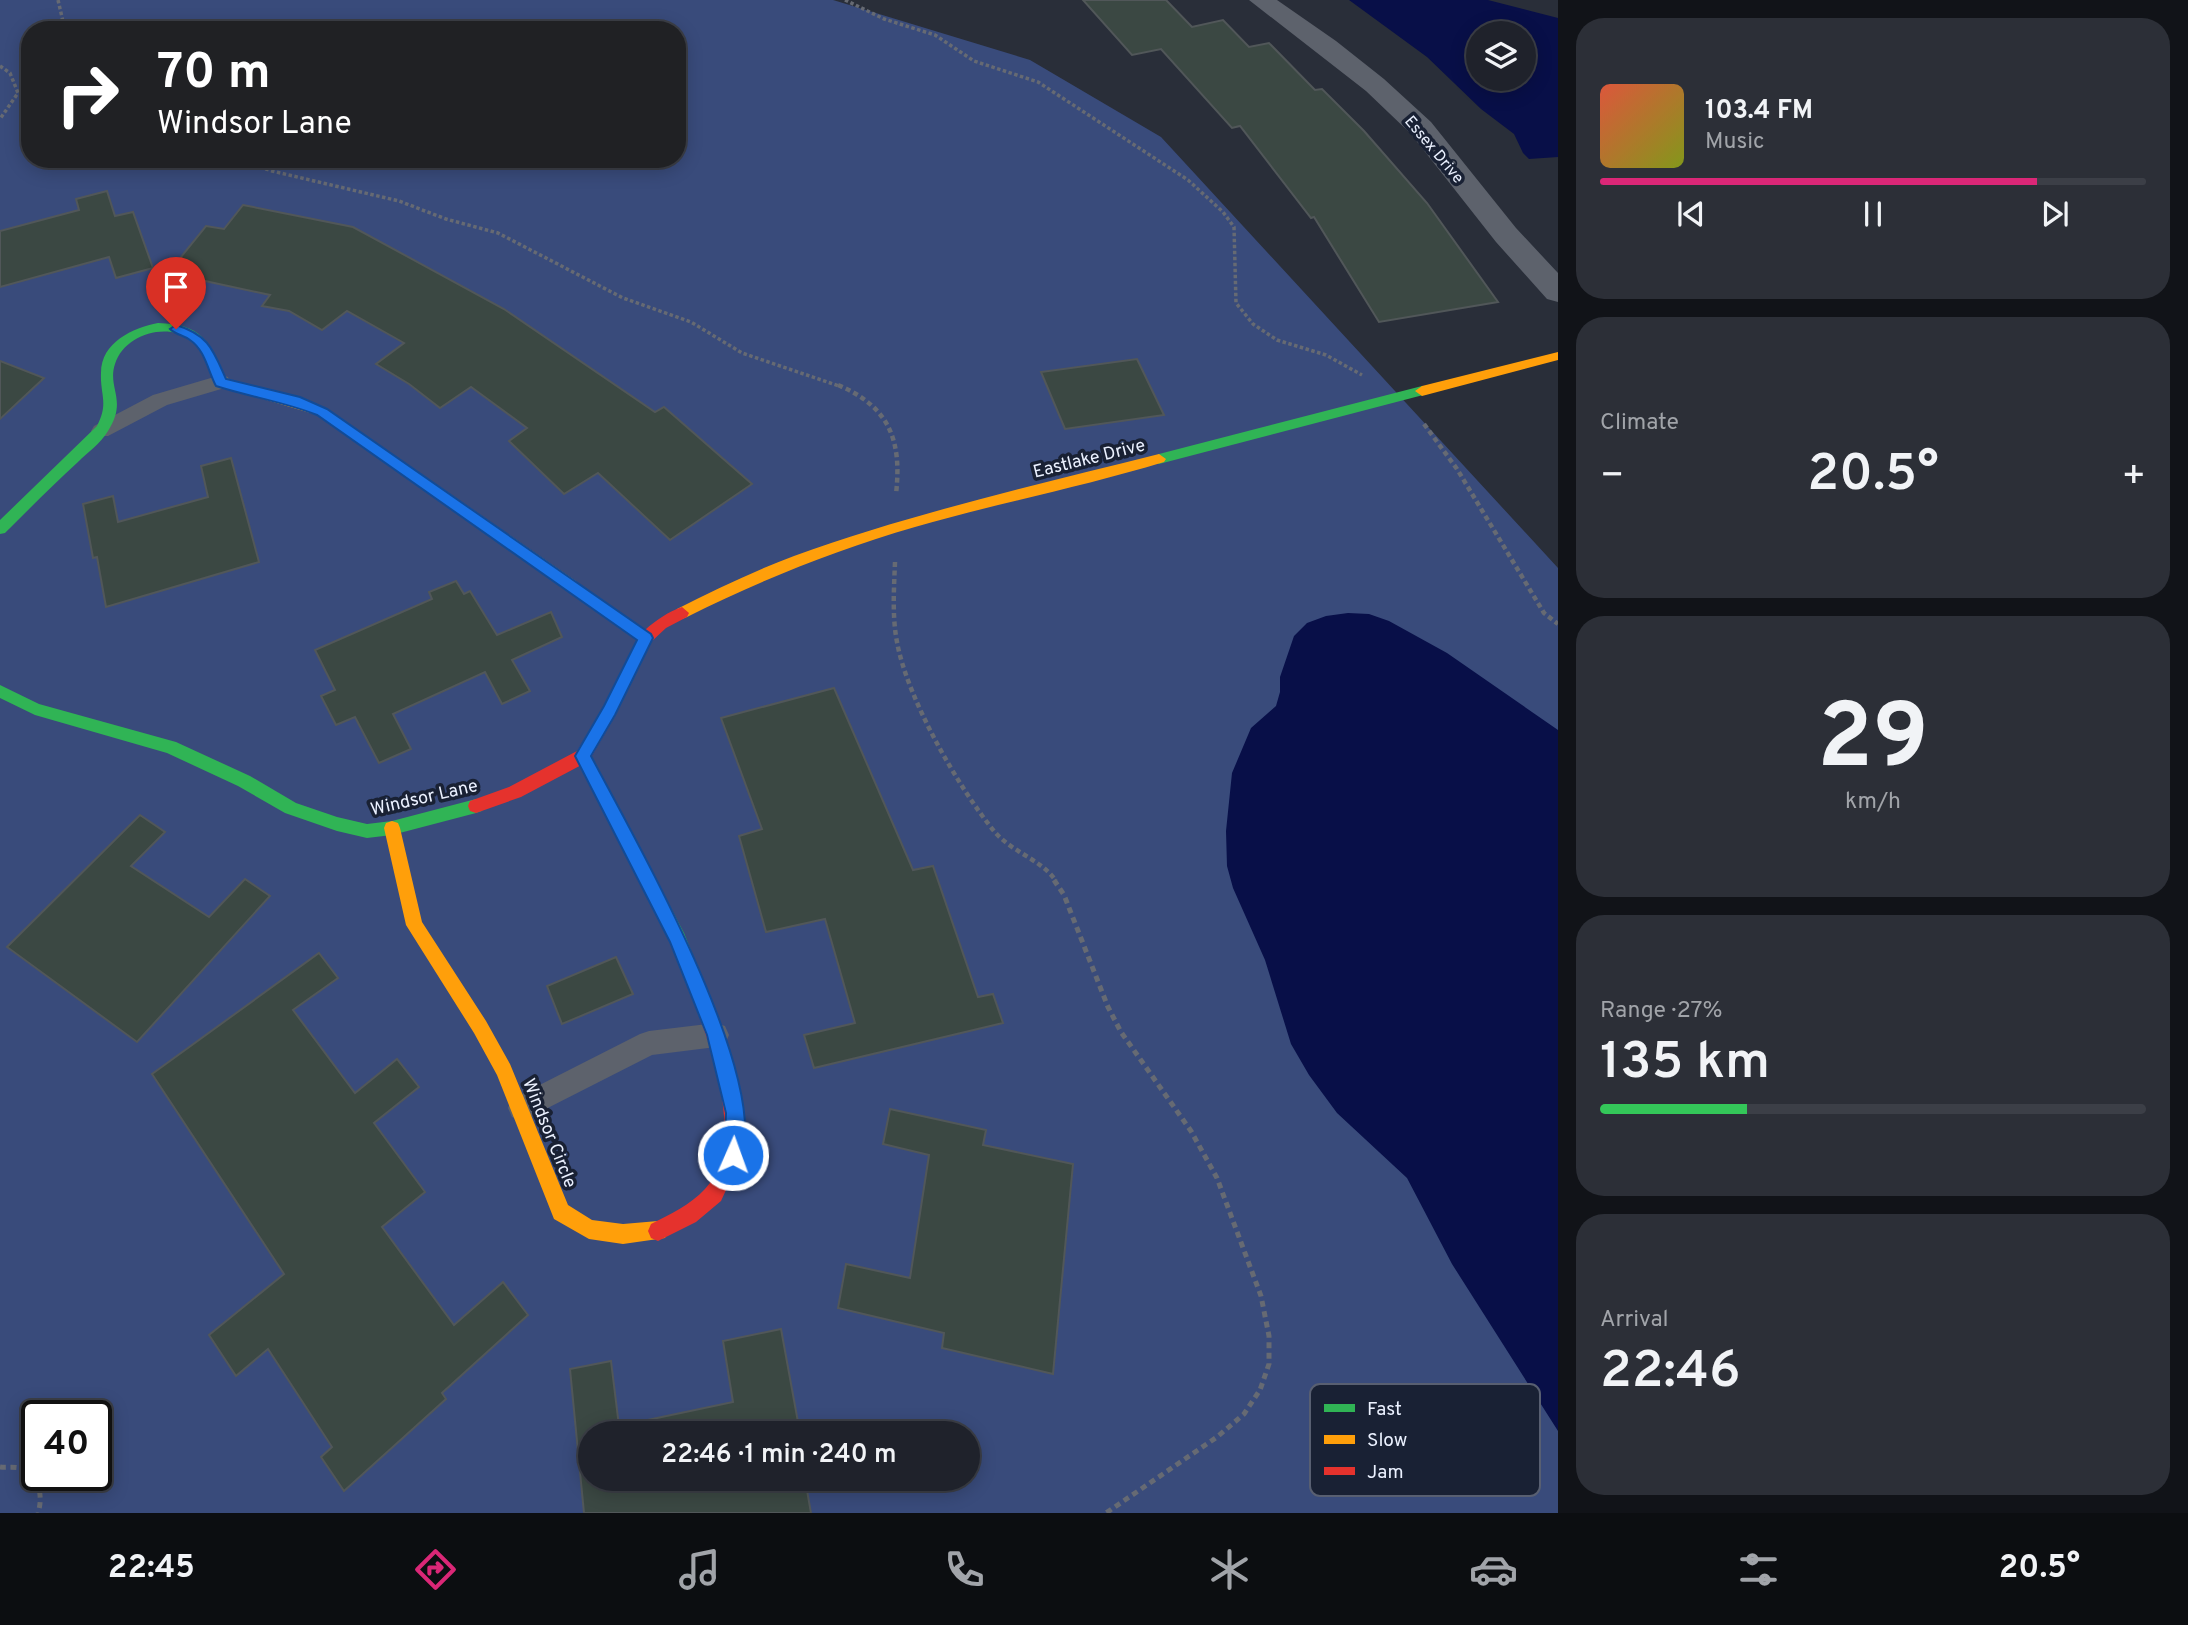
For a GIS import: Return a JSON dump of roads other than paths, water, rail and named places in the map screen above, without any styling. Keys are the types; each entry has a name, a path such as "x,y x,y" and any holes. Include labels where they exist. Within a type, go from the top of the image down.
{"street":[{"name":"Essex Drive","path":"1261,0 1327,46 1422,128 1506,235 1558,292"},
{"path":"0,529 101,431 112,410 112,392 107,379 108,363 117,348 132,335 155,326 176,329 194,337 206,348 221,382 295,401 322,412 646,638 610,711 583,756"},
{"name":"Eastlake Drive","path":"646,638 661,624 713,596 796,559 896,527 1558,356"},
{"name":"Windsor Lane","path":"0,691 35,709 170,747 244,781 291,808 337,824 368,831 461,812 515,792 583,756"},
{"name":"Windsor Circle","path":"392,828 414,925 480,1027 521,1108 561,1212 589,1229 623,1234 655,1233 689,1215 714,1194 733,1155 735,1113 716,1035 678,939 583,756"}],"lane":[{"path":"101,431 160,400 221,382"},
{"path":"521,1108 649,1044 716,1035"}]}
